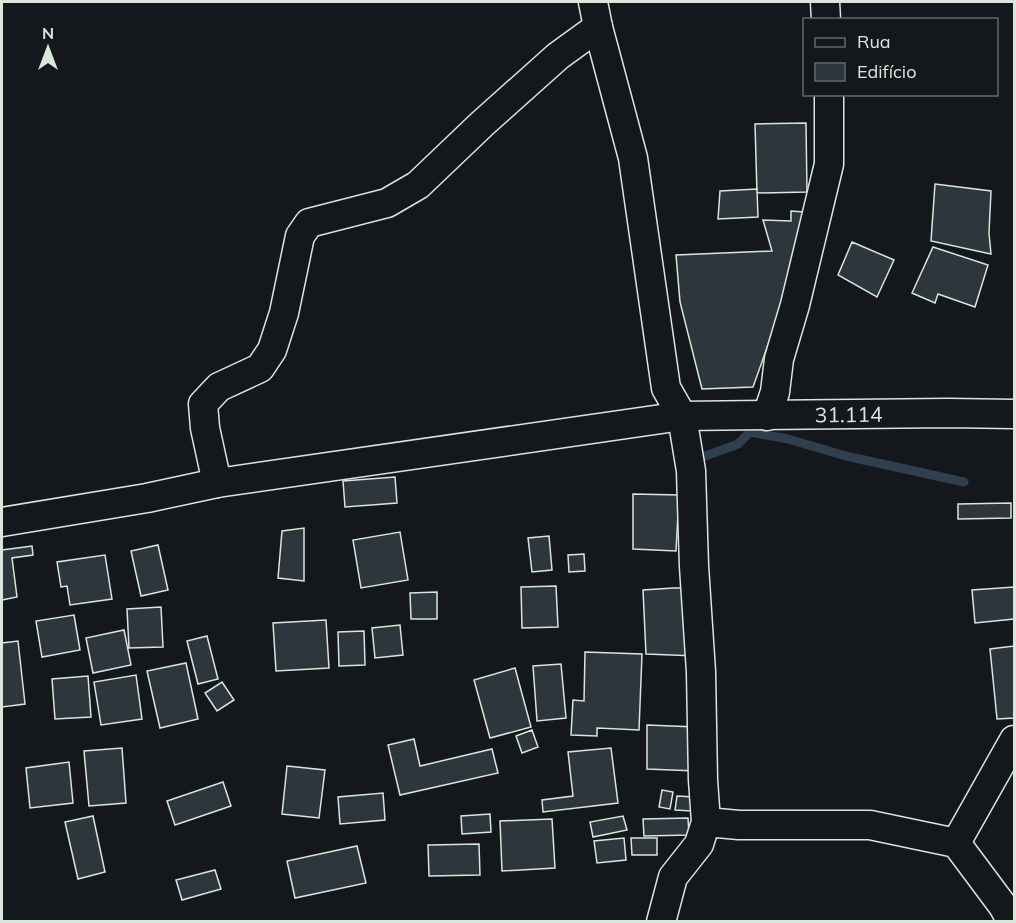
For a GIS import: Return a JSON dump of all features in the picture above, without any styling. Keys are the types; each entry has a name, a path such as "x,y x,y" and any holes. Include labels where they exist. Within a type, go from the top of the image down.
{"street":[{"path":"825,2 826,18"},
{"path":"596,14 633,158 666,388 682,416 691,471 693,566 701,672 706,822 699,844 673,877 661,921"},
{"path":"217,483 205,428 203,404 219,387 260,368 272,350 284,313 300,236 309,222 387,203 418,185 558,56 596,14"},
{"path":"767,416 775,392 779,359 795,305 829,164 829,96"},
{"name":"31.114","path":"2,522 147,498 217,483 682,416 1014,414"},
{"path":"956,843 1014,740"},
{"path":"706,822 739,825 870,825 956,843 1012,921"}],"building":[{"path":"806,123 807,192 757,193 755,124"},
{"path":"935,184 991,191 989,233 991,254 931,241"},
{"path":"757,189 758,217 718,219 720,191"},
{"path":"791,211 804,212 779,314 753,387 702,389 680,302 676,255 772,251 763,220 791,221"},
{"path":"852,242 894,260 877,297 838,275"},
{"path":"933,247 988,265 975,307 938,294 935,303 912,293"},
{"path":"395,477 397,503 345,507 343,481"},
{"path":"633,494 679,495 676,551 633,549"},
{"path":"1011,503 1011,518 958,519 958,504"},
{"path":"304,528 304,581 278,578 282,531"},
{"path":"400,532 408,580 361,588 353,540"},
{"path":"549,536 552,570 532,572 528,538"},
{"path":"158,545 168,590 141,596 131,551"},
{"path":"32,546 33,555 12,558 17,597 2,600 2,550"},
{"path":"584,554 585,571 569,572 568,555"},
{"path":"105,555 112,599 70,605 67,586 61,587 57,562"},
{"path":"556,586 558,627 522,628 521,587"},
{"path":"1014,587 1014,619 975,623 972,590"},
{"path":"689,588 696,656 646,654 643,590"},
{"path":"437,592 437,619 411,619 410,593"},
{"path":"161,607 163,647 129,648 127,609"},
{"path":"74,615 80,650 42,657 36,621"},
{"path":"326,620 329,668 276,671 273,623"},
{"path":"400,625 403,655 375,658 372,628"},
{"path":"124,630 131,665 93,673 86,638"},
{"path":"364,631 365,665 339,666 338,632"},
{"path":"207,636 218,679 198,684 187,641"},
{"path":"18,641 25,704 2,707 2,643"},
{"path":"1014,646 1014,718 997,719 990,649"},
{"path":"585,652 642,654 639,730 597,728 597,736 571,735 573,700 584,701"},
{"path":"186,663 198,719 160,728 147,671"},
{"path":"561,664 566,718 537,721 533,666"},
{"path":"515,668 531,727 490,738 474,680"},
{"path":"136,675 142,719 101,725 94,682"},
{"path":"88,676 91,717 55,719 52,679"},
{"path":"222,682 234,700 217,711 205,693"},
{"path":"647,725 696,727 696,771 647,769"},
{"path":"532,730 538,747 522,753 516,736"},
{"path":"414,739 420,766 492,749 498,773 400,795 388,745"},
{"path":"122,748 126,803 89,806 84,751"},
{"path":"611,748 618,803 543,812 542,800 573,796 568,752"},
{"path":"69,762 73,803 30,808 26,768"},
{"path":"287,766 325,770 319,818 282,814"},
{"path":"223,782 231,806 175,825 167,801"},
{"path":"662,790 673,792 670,809 659,807"},
{"path":"383,793 385,820 340,824 338,797"},
{"path":"677,796 694,797 692,811 675,810"},
{"path":"490,814 491,832 462,834 461,816"},
{"path":"93,816 105,872 78,879 65,822"},
{"path":"623,816 627,830 593,837 590,822"},
{"path":"688,818 689,835 644,836 643,819"},
{"path":"552,819 555,868 502,871 500,821"},
{"path":"624,838 626,860 597,863 594,841"},
{"path":"631,838 657,838 657,855 632,855"},
{"path":"479,844 480,875 429,876 428,845"},
{"path":"357,846 366,883 295,898 287,861"},
{"path":"215,870 221,889 182,900 176,880"}],"waterway":[{"path":"692,461 738,444 750,432 788,439 846,456 964,482"}]}
